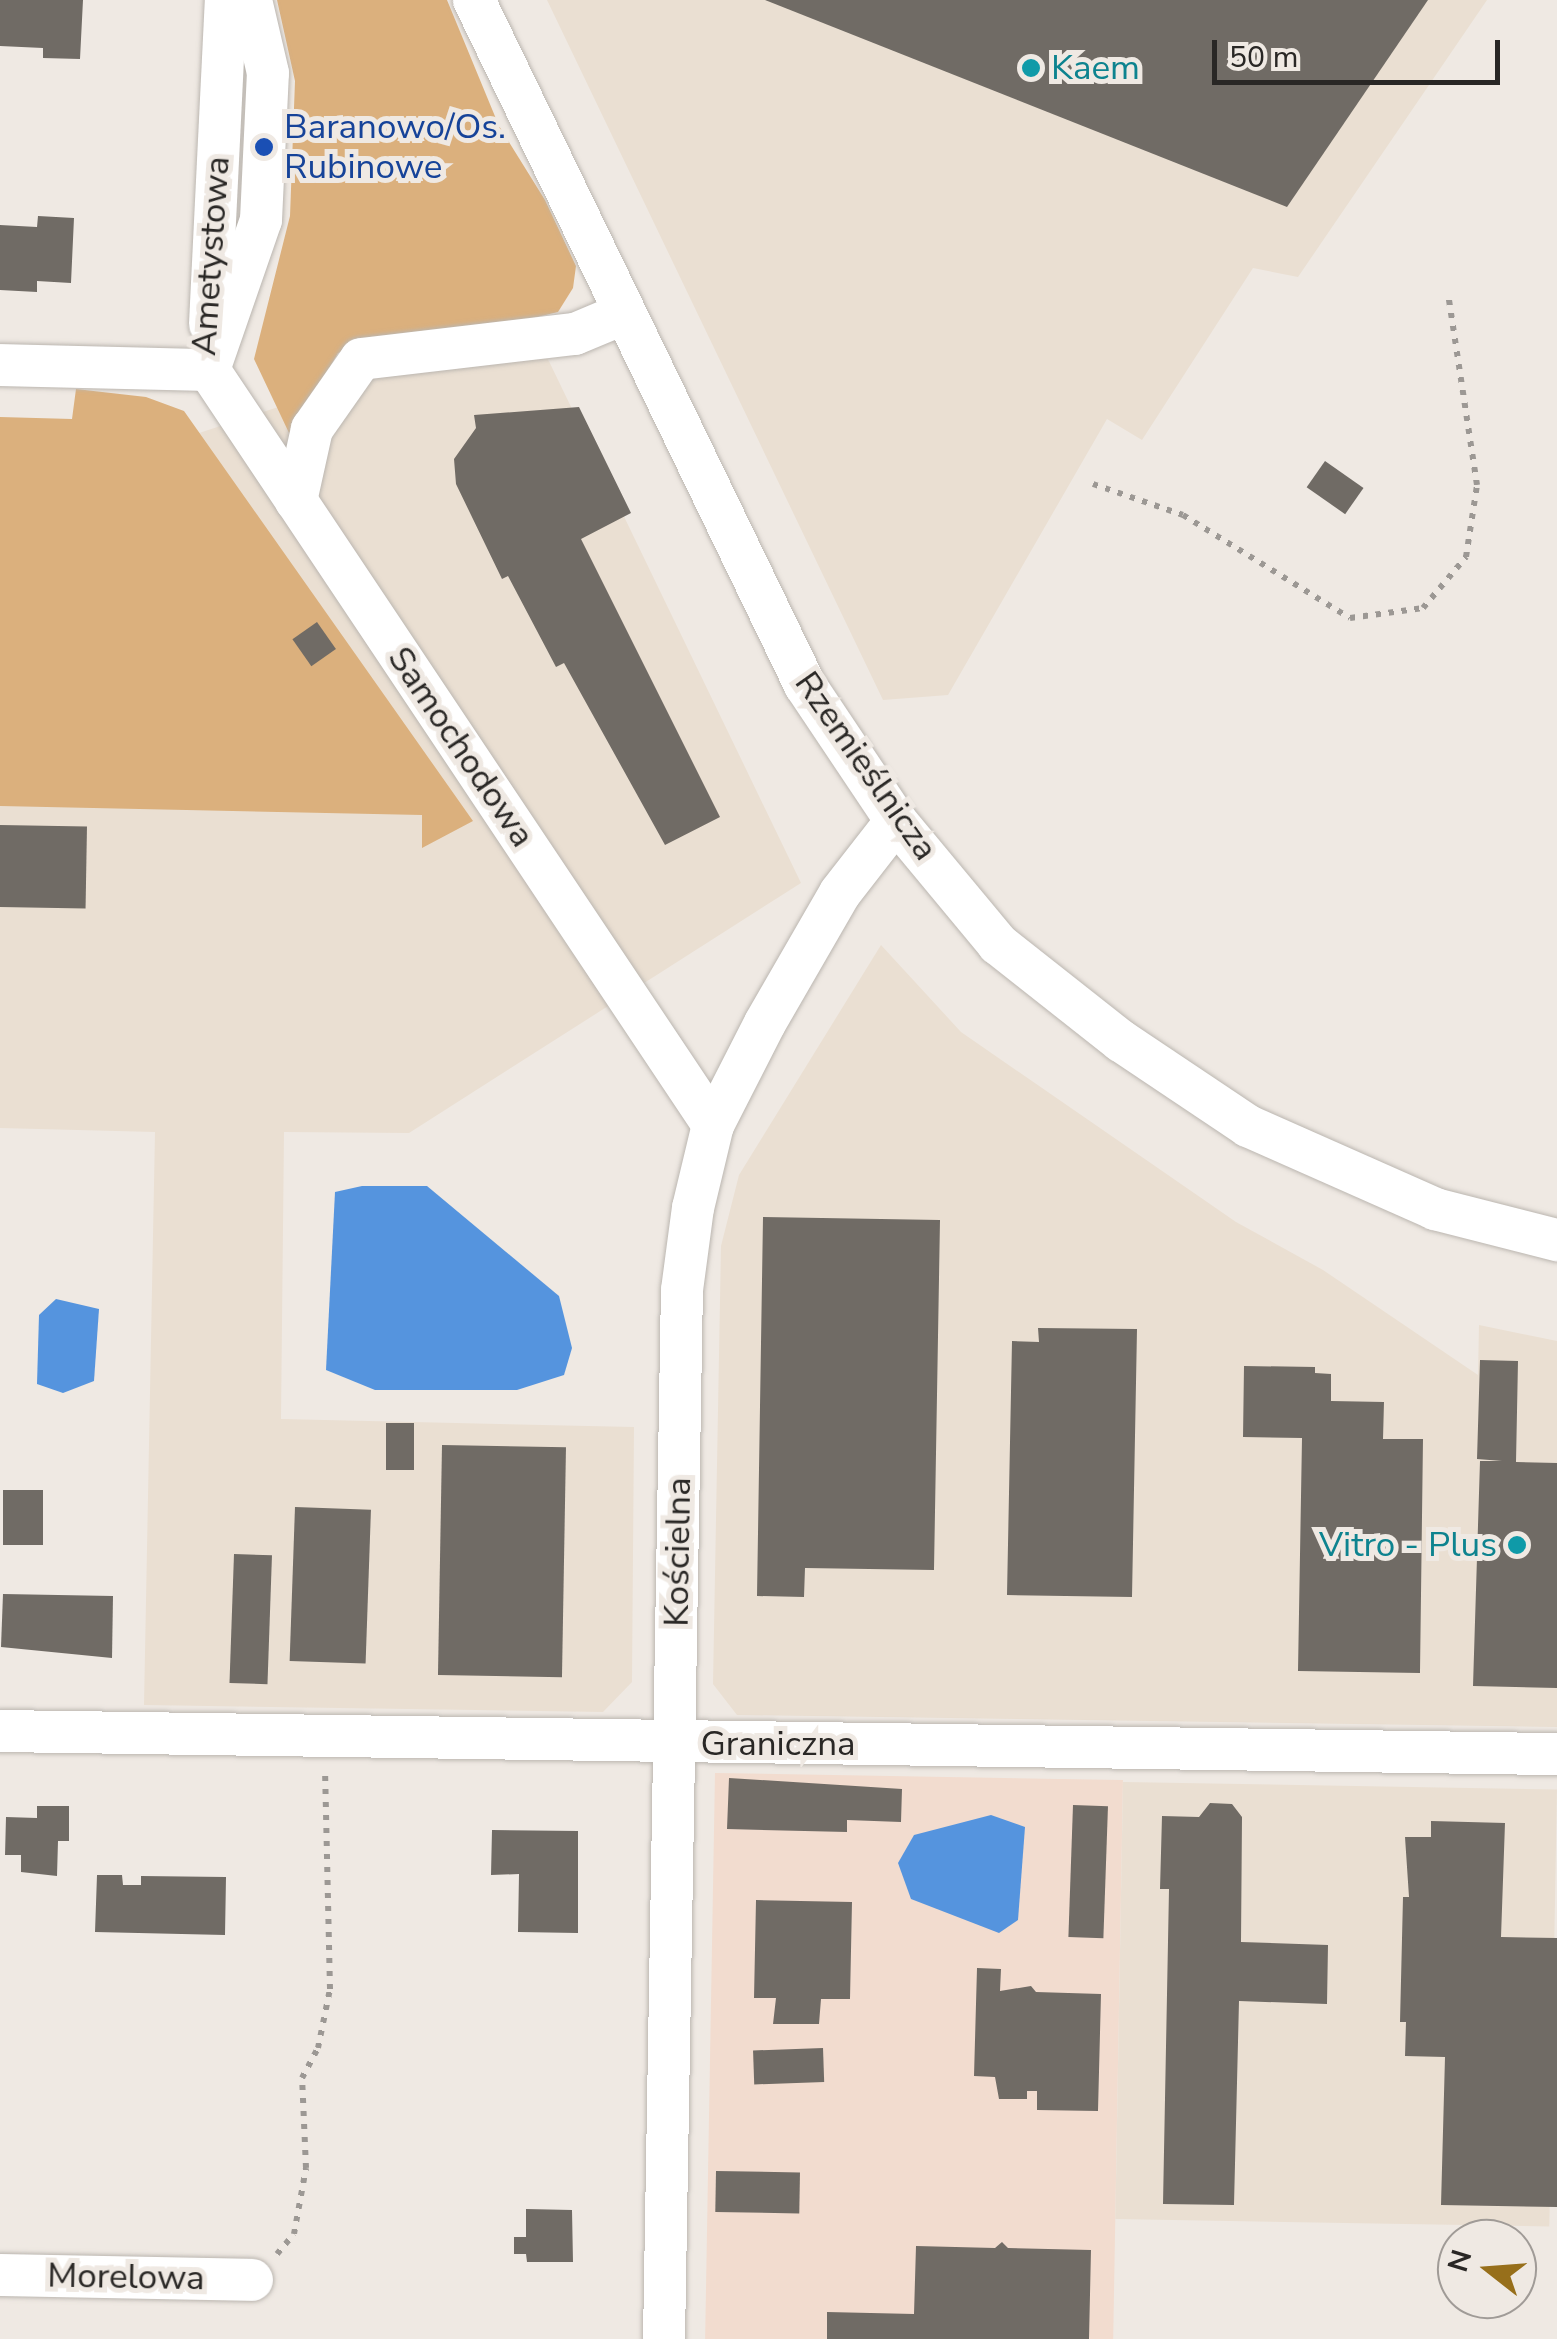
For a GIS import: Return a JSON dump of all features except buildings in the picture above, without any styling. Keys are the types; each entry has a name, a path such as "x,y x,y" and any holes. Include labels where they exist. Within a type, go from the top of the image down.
{"street":[{"name":"Ametystowa","path":"0,365 209,370 226,0"},
{"path":"209,370 260,220 268,72 251,0"},
{"name":"Rzemieślnicza","path":"474,0 804,684 896,821 998,944 1171,1077 1248,1126 1340,1170 1435,1208 1557,1240"},
{"path":"296,501 312,429 361,359 575,334 624,313"},
{"name":"Samochodowa","path":"209,370 713,1125"},
{"name":"Kościelna","path":"664,2339 682,1290 713,1125 840,893 896,821"},
{"name":"Graniczna","path":"0,1732 1557,1754"},
{"name":"Morelowa","path":"0,2275 252,2280"}],"path":[{"path":"1094,484 1183,515 1350,618 1422,608 1466,557 1477,486 1448,293"},
{"path":"252,2280 294,2234 306,2168 302,2078 318,2048 330,1989 322,1791 328,1760"}],"shaded area":[{"path":"277,0 447,0 499,126 545,200 576,266 573,288 558,312 495,327 372,341 338,353 290,435 254,359 290,216 295,81"},
{"path":"547,0 1487,0 1298,277 1253,268 1142,440 1107,419 948,695 883,700"},
{"path":"531,324 801,883 409,1133 284,1132 281,1419 634,1427 632,1682 603,1712 144,1705 155,1132 0,1128 0,431 187,437"},
{"path":"76,389 146,397 184,411 473,821 422,848 422,815 0,806 0,417 72,419"},
{"path":"881,945 961,1032 1236,1222 1323,1270 1478,1375 1479,1325 1557,1341 1557,1727 737,1715 713,1684 721,1246 739,1175"},
{"path":"715,1773 1123,1780 1113,2339 705,2339"},
{"path":"1123,1782 1557,1790 1549,2227 1537,2226 1537,2219 1437,2219 1437,2225 1115,2219"}],"water":[{"path":"362,1186 427,1186 559,1296 572,1348 564,1375 517,1390 375,1390 326,1370 335,1192"},
{"path":"56,1299 99,1309 94,1381 63,1393 37,1384 39,1315"},
{"path":"991,1815 1025,1827 1018,1920 999,1933 911,1899 898,1863 914,1835"}],"place":[{"name":"Kaem","path":"1031,68"},
{"name":"Baranowo/Os. Rubinowe","path":"264,147"},
{"name":"Vitro - Plus","path":"1517,1545"}]}
